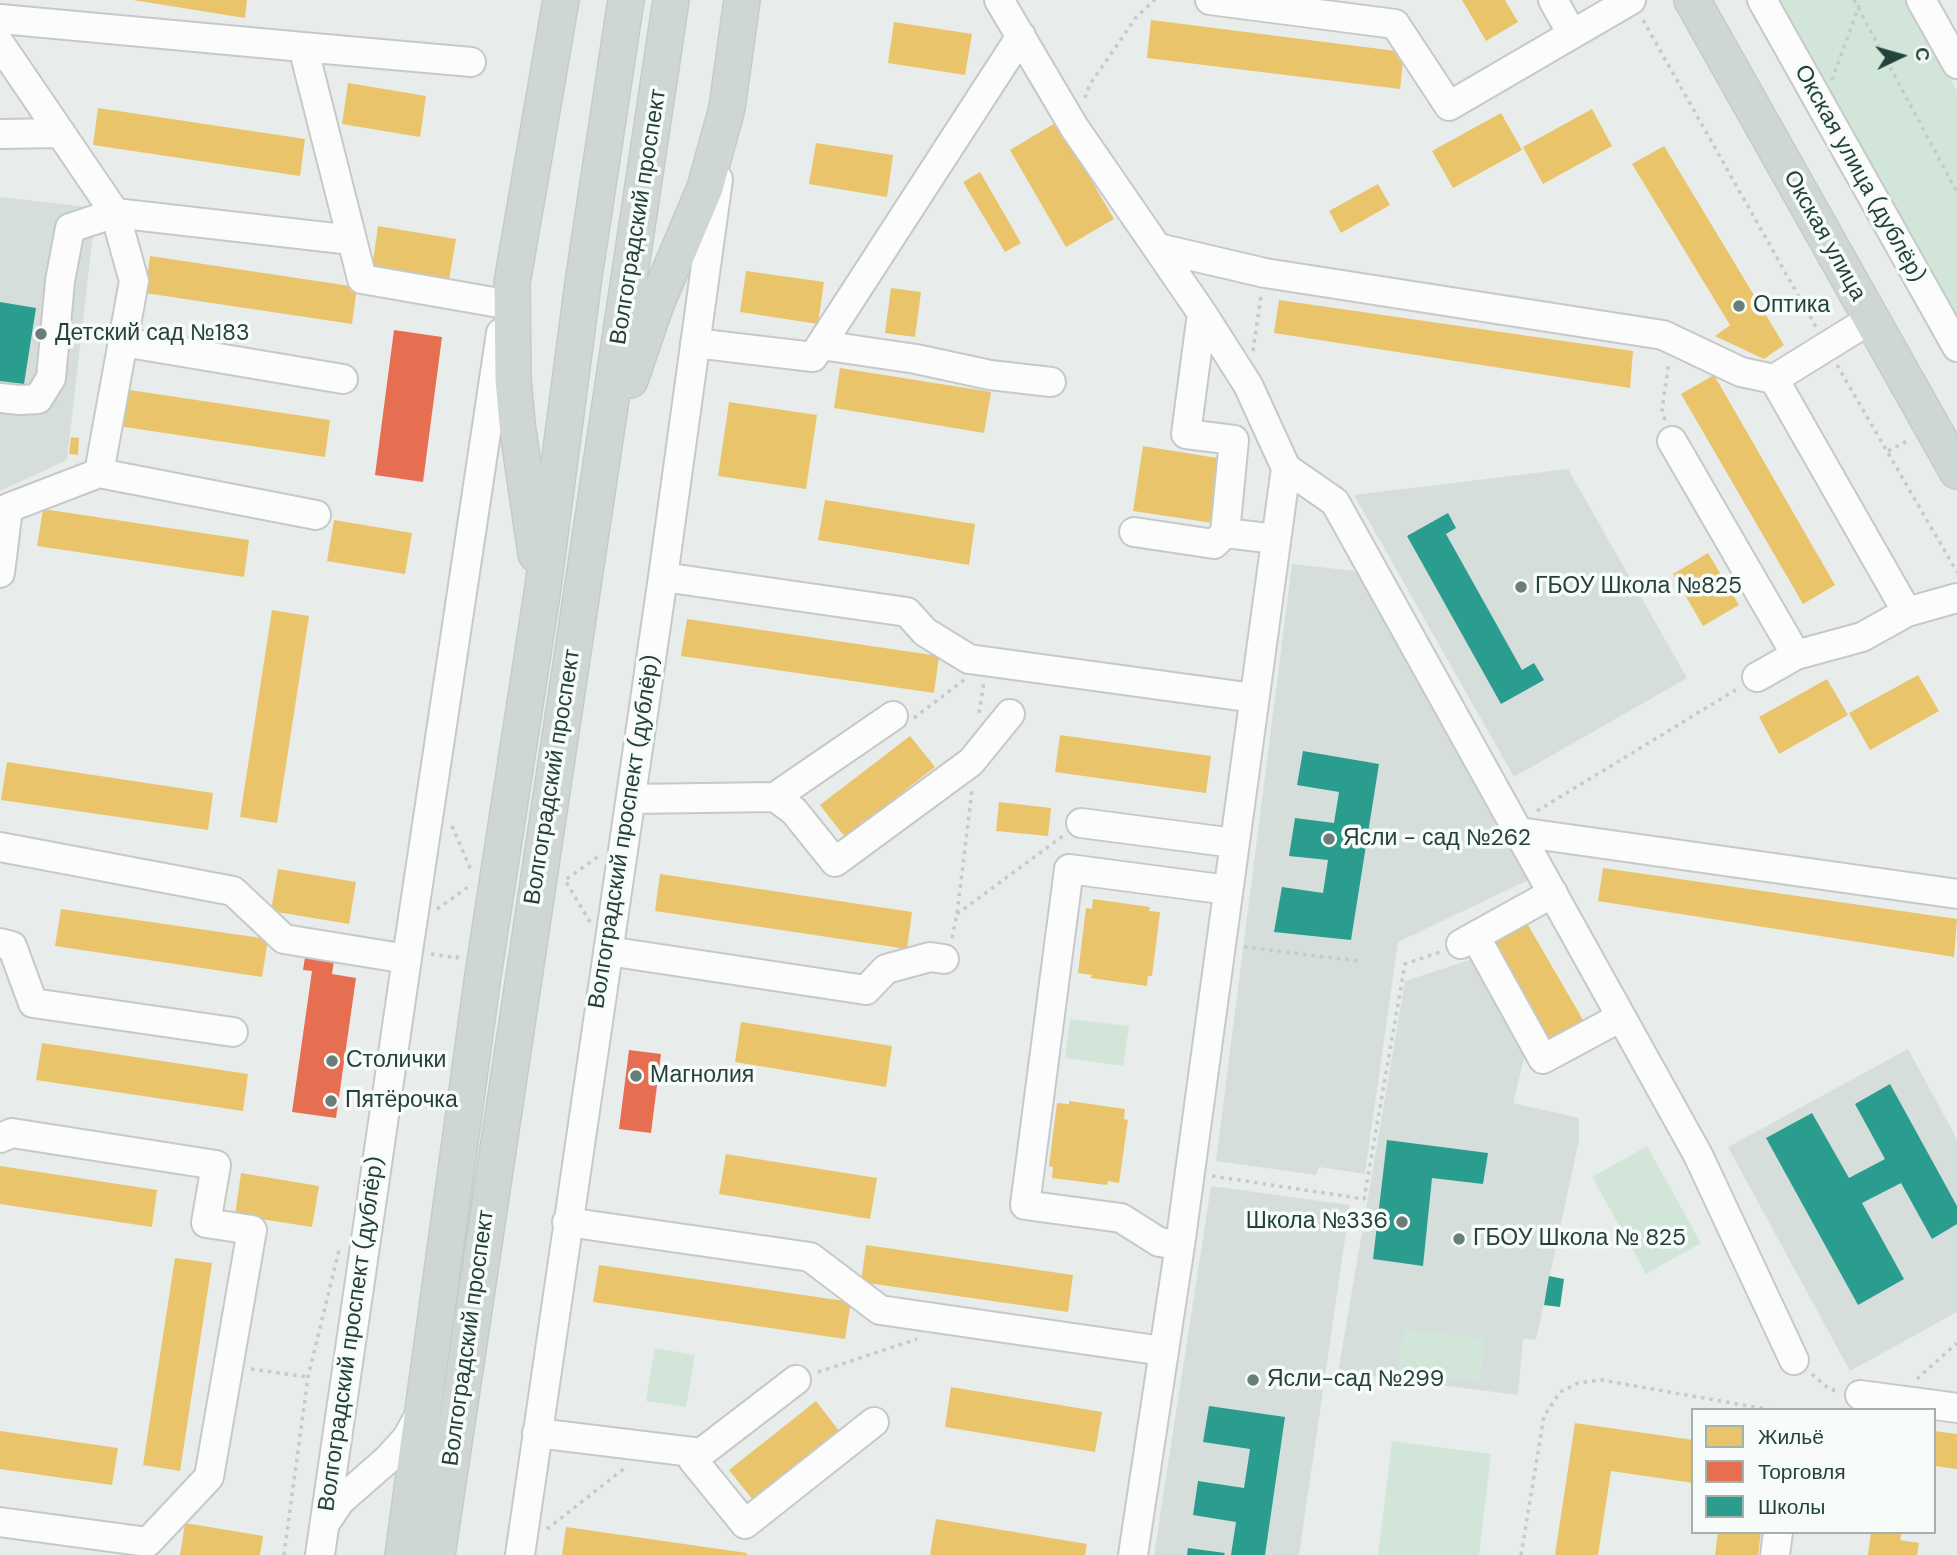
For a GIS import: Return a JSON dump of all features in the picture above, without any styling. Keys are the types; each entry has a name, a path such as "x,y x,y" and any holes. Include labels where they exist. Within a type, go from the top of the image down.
{"main road":[{"name":"Волгоградский проспект (дублёр)","path":"542,594 517,424 509,293 561,0"},
{"name":"Волгоградский проспект","path":"403,1555 483,975 542,594 584,276 626,0"},
{"name":"Волгоградский проспект","path":"437,1555 671,0"},
{"name":"Волгоградский проспект (дублёр)","path":"601,463 656,304 705,188 727,108 742,0"},
{"name":"Окская улица","path":"1692,0 1871,319 1954,458"}],"street":[{"path":"999,0 1074,127 1202,313 1248,385 1286,468 1335,502 1698,1155 1794,1360"},
{"path":"1210,0 1395,24 1449,106 1572,34 1635,6"},
{"path":"1553,0 1572,34"},
{"name":"Окская улица (дублёр)","path":"1762,0 1957,347"},
{"path":"1921,0 1957,64"},
{"path":"0,19 471,62"},
{"path":"695,343 813,357 1021,36"},
{"path":"0,44 115,213 134,281 99,473"},
{"path":"303,47 362,279 509,293"},
{"name":"Волгоградский проспект (дублёр)","path":"520,1555 567,1223 601,941 631,799 727,108"},
{"path":"0,134 61,133"},
{"path":"0,398 38,399 51,378 60,281 70,228 115,213 352,240"},
{"path":"1157,248 1265,273 1663,335 1741,372 1774,379 1871,319"},
{"name":"Волгоградский проспект (дублёр)","path":"320,1555 407,959 509,293"},
{"path":"1135,532 1214,544 1224,533 1234,440 1186,434 1202,313"},
{"path":"123,342 343,379"},
{"path":"821,345 916,359 990,375 1051,382"},
{"path":"1774,379 1907,612"},
{"path":"1672,441 1796,655"},
{"path":"1133,1555 1180,1245 1286,468"},
{"path":"0,573 8,508 99,473 316,515"},
{"path":"1224,533 1276,539"},
{"path":"663,577 907,612 925,632 969,659 1254,698"},
{"path":"1756,677 1796,655 1862,637 1907,612 1957,597"},
{"path":"775,797 794,811 835,862 971,762 1010,714"},
{"path":"631,799 775,797 893,716"},
{"path":"1081,823 1234,843"},
{"path":"1517,828 1957,894"},
{"path":"0,847 233,891 284,939 407,959"},
{"path":"1180,1245 1159,1242 1121,1218 1025,1205 1069,869 1228,890"},
{"path":"1553,893 1467,941 1543,1059 1621,1017"},
{"path":"601,941 866,990 886,969 930,957 944,959"},
{"path":"0,943 12,946 33,1003 233,1032"},
{"path":"0,1138 12,1133 216,1165 206,1223 252,1230 209,1477 148,1542 0,1522"},
{"path":"567,1223 810,1257 880,1310 1163,1351"},
{"path":"796,1380 693,1460 745,1524 874,1422"},
{"path":"1860,1395 1893,1405 1957,1408"},
{"path":"324,1525 340,1501 388,1459 407,1438 425,1405"},
{"path":"537,1433 701,1453"},
{"path":"1775,1555 1778,1534"}],"path":[{"path":"1074,127 1090,84 1136,16 1155,0"},
{"path":"1854,0 1957,192"},
{"path":"1823,108 1861,0"},
{"path":"1635,6 1957,572"},
{"path":"1248,385 1265,273"},
{"path":"1672,339 1662,409 1672,441"},
{"path":"979,715 988,662"},
{"path":"1517,828 1756,677"},
{"path":"944,959 950,949 957,914 973,780 971,762"},
{"path":"957,914 1081,823"},
{"path":"452,825 476,881"},
{"path":"601,941 565,880 604,853"},
{"path":"1190,1173 1364,1199 1405,964 1467,941"},
{"path":"1221,944 1359,961"},
{"path":"796,1380 937,1333 947,1320"},
{"path":"1893,1405 1923,1372 1957,1343"},
{"path":"1794,1360 1829,1389 1860,1395"},
{"path":"229,1366 308,1377"},
{"path":"1521,1555 1544,1416 1560,1392 1578,1383 1601,1380 1761,1408"},
{"path":"543,1533 652,1447"}],"shaded area":[{"name":"Детский сад №183","path":"0,197 96,208 67,460 0,491"},
{"name":"ГБОУ Школа №825","path":"1568,469 1687,678 1514,777 1354,495"},
{"path":"1292,564 1355,571 1537,876 1398,942 1365,1174 1319,1167 1316,1175 1216,1161"},
{"name":"ГБОУ Школа № 825","path":"1476,958 1528,1044 1513,1103 1579,1118 1579,1140 1536,1340 1523,1339 1518,1395 1338,1372 1405,981"},
{"path":"1908,1049 1957,1139 1957,1312 1850,1371 1728,1147"},
{"name":"Ясли-сад №299","path":"1211,1186 1350,1205 1299,1555 1154,1555"}],"green space":[{"path":"1769,0 1907,0 1957,91 1957,330"},
{"path":"1070,1019 1129,1026 1123,1066 1065,1058"},
{"path":"1647,1146 1701,1243 1646,1274 1592,1177"},
{"path":"1403,1329 1485,1339 1480,1382 1397,1371"},
{"path":"655,1348 695,1355 686,1407 646,1401"},
{"path":"1392,1441 1491,1454 1479,1555 1378,1555"}],"building: Жильё":[{"path":"133,0 247,0 245,18"},
{"path":"1462,0 1505,0 1518,22 1486,41"},
{"path":"1151,20 1404,52 1400,89 1147,58"},
{"path":"894,22 972,34 965,75 888,63"},
{"path":"348,83 426,96 420,137 342,124"},
{"path":"98,108 305,139 300,176 93,145"},
{"path":"1592,109 1612,146 1543,184 1523,147"},
{"path":"1501,113 1522,150 1453,188 1432,151"},
{"path":"1057,122 1114,219 1066,247 1010,150"},
{"path":"816,143 893,155 887,197 809,184"},
{"path":"1664,146 1784,345 1764,359 1715,336 1730,325 1632,164"},
{"path":"980,172 1021,243 1005,252 963,182"},
{"path":"1378,184 1390,205 1341,233 1329,211"},
{"path":"378,226 456,239 449,280 372,268"},
{"path":"150,256 357,287 352,324 145,293"},
{"path":"746,271 824,282 818,324 740,312"},
{"path":"891,288 921,292 915,337 885,333"},
{"path":"1279,300 1633,351 1630,388 1274,333"},
{"path":"840,368 991,392 984,433 834,408"},
{"path":"1714,375 1835,585 1803,604 1681,394"},
{"path":"123,389 330,420 325,457 118,426"},
{"path":"729,402 817,415 806,489 718,476"},
{"path":"71,437 79,438 78,455 69,454"},
{"path":"1143,446 1223,459 1213,523 1133,511"},
{"path":"825,500 975,524 969,565 818,540"},
{"path":"43,509 249,540 244,577 37,546"},
{"path":"334,520 412,533 405,574 327,561"},
{"path":"1708,553 1739,605 1703,626 1673,574"},
{"path":"272,610 309,616 277,823 240,817"},
{"path":"687,619 939,656 934,693 681,656"},
{"path":"1918,675 1939,711 1870,750 1849,713"},
{"path":"1827,679 1848,715 1779,754 1759,717"},
{"path":"1060,735 1211,756 1206,793 1055,772"},
{"path":"910,736 935,767 845,837 820,805"},
{"path":"7,762 213,793 208,830 1,800"},
{"path":"999,802 1051,808 1048,836 996,831"},
{"path":"1603,868 1957,919 1954,957 1598,901"},
{"path":"278,869 356,882 349,924 271,911"},
{"path":"660,874 912,912 907,949 655,911"},
{"path":"1093,899 1150,907 1149,911 1160,912 1152,976 1148,976 1147,986 1091,978 1092,975 1078,973 1086,908 1092,909"},
{"path":"61,909 268,939 262,977 55,946"},
{"path":"1525,920 1586,1025 1551,1045 1490,941"},
{"path":"741,1022 892,1046 886,1087 735,1062"},
{"path":"42,1043 248,1074 243,1111 36,1080"},
{"path":"1069,1101 1125,1109 1124,1119 1128,1120 1119,1183 1108,1181 1107,1185 1052,1178 1053,1167 1049,1166 1057,1103 1069,1104"},
{"path":"726,1154 877,1178 870,1219 719,1194"},
{"path":"0,1166 157,1190 152,1227 0,1204"},
{"path":"241,1173 319,1186 312,1227 235,1215"},
{"path":"866,1245 1073,1275 1068,1312 861,1282"},
{"path":"175,1258 212,1263 180,1471 143,1465"},
{"path":"599,1265 851,1302 845,1339 593,1302"},
{"path":"951,1387 1102,1412 1095,1452 945,1427"},
{"path":"816,1401 840,1432 753,1500 729,1470"},
{"path":"1575,1423 1691,1440 1691,1483 1611,1471 1598,1555 1555,1555"},
{"path":"0,1431 118,1448 112,1485 0,1469"},
{"path":"1936,1431 1957,1434 1957,1469 1936,1466"},
{"path":"936,1519 1087,1544 1085,1555 930,1555"},
{"path":"185,1523 263,1536 260,1555 180,1555"},
{"path":"566,1527 747,1553 747,1555 562,1555"},
{"path":"1718,1534 1761,1534 1758,1555 1715,1555"},
{"path":"1871,1534 1902,1534 1900,1540 1919,1543 1917,1555 1868,1555"}],"building: Торговля":[{"path":"394,330 442,337 423,482 375,475"},
{"path":"305,957 334,961 332,974 356,978 336,1118 292,1112 312,971 303,970"},
{"path":"629,1050 661,1054 651,1133 619,1129"}],"building: Школы":[{"path":"0,302 36,308 24,384 0,381"},
{"path":"1448,513 1456,528 1446,534 1522,670 1534,663 1544,680 1501,704 1407,536"},
{"name":"Ясли - сад №262","path":"1303,751 1379,764 1351,940 1274,932 1282,887 1323,893 1328,860 1289,856 1295,818 1334,823 1339,792 1297,785"},
{"path":"1890,1084 1957,1206 1957,1224 1932,1239 1901,1183 1862,1203 1904,1279 1858,1305 1766,1138 1812,1113 1849,1178 1885,1159 1855,1104"},
{"name":"Школа №336","path":"1387,1140 1488,1153 1483,1184 1432,1178 1423,1266 1373,1259"},
{"path":"1549,1276 1564,1279 1560,1307 1544,1305"},
{"path":"1209,1406 1285,1417 1265,1555 1231,1555 1236,1522 1193,1515 1198,1481 1244,1488 1250,1449 1203,1442"},
{"path":"1188,1548 1225,1553 1187,1555"}],"place":[{"name":"Оптика","path":"1739,306"},
{"name":"Детский сад №183","path":"41,334"},
{"name":"ГБОУ Школа №825","path":"1521,587"},
{"name":"Ясли - сад №262","path":"1329,839"},
{"name":"Столички","path":"332,1061"},
{"name":"Магнолия","path":"636,1076"},
{"name":"Пятёрочка","path":"331,1101"},
{"name":"Школа №336","path":"1402,1222"},
{"name":"ГБОУ Школа № 825","path":"1459,1239"},
{"name":"Ясли-сад №299","path":"1253,1380"}]}
